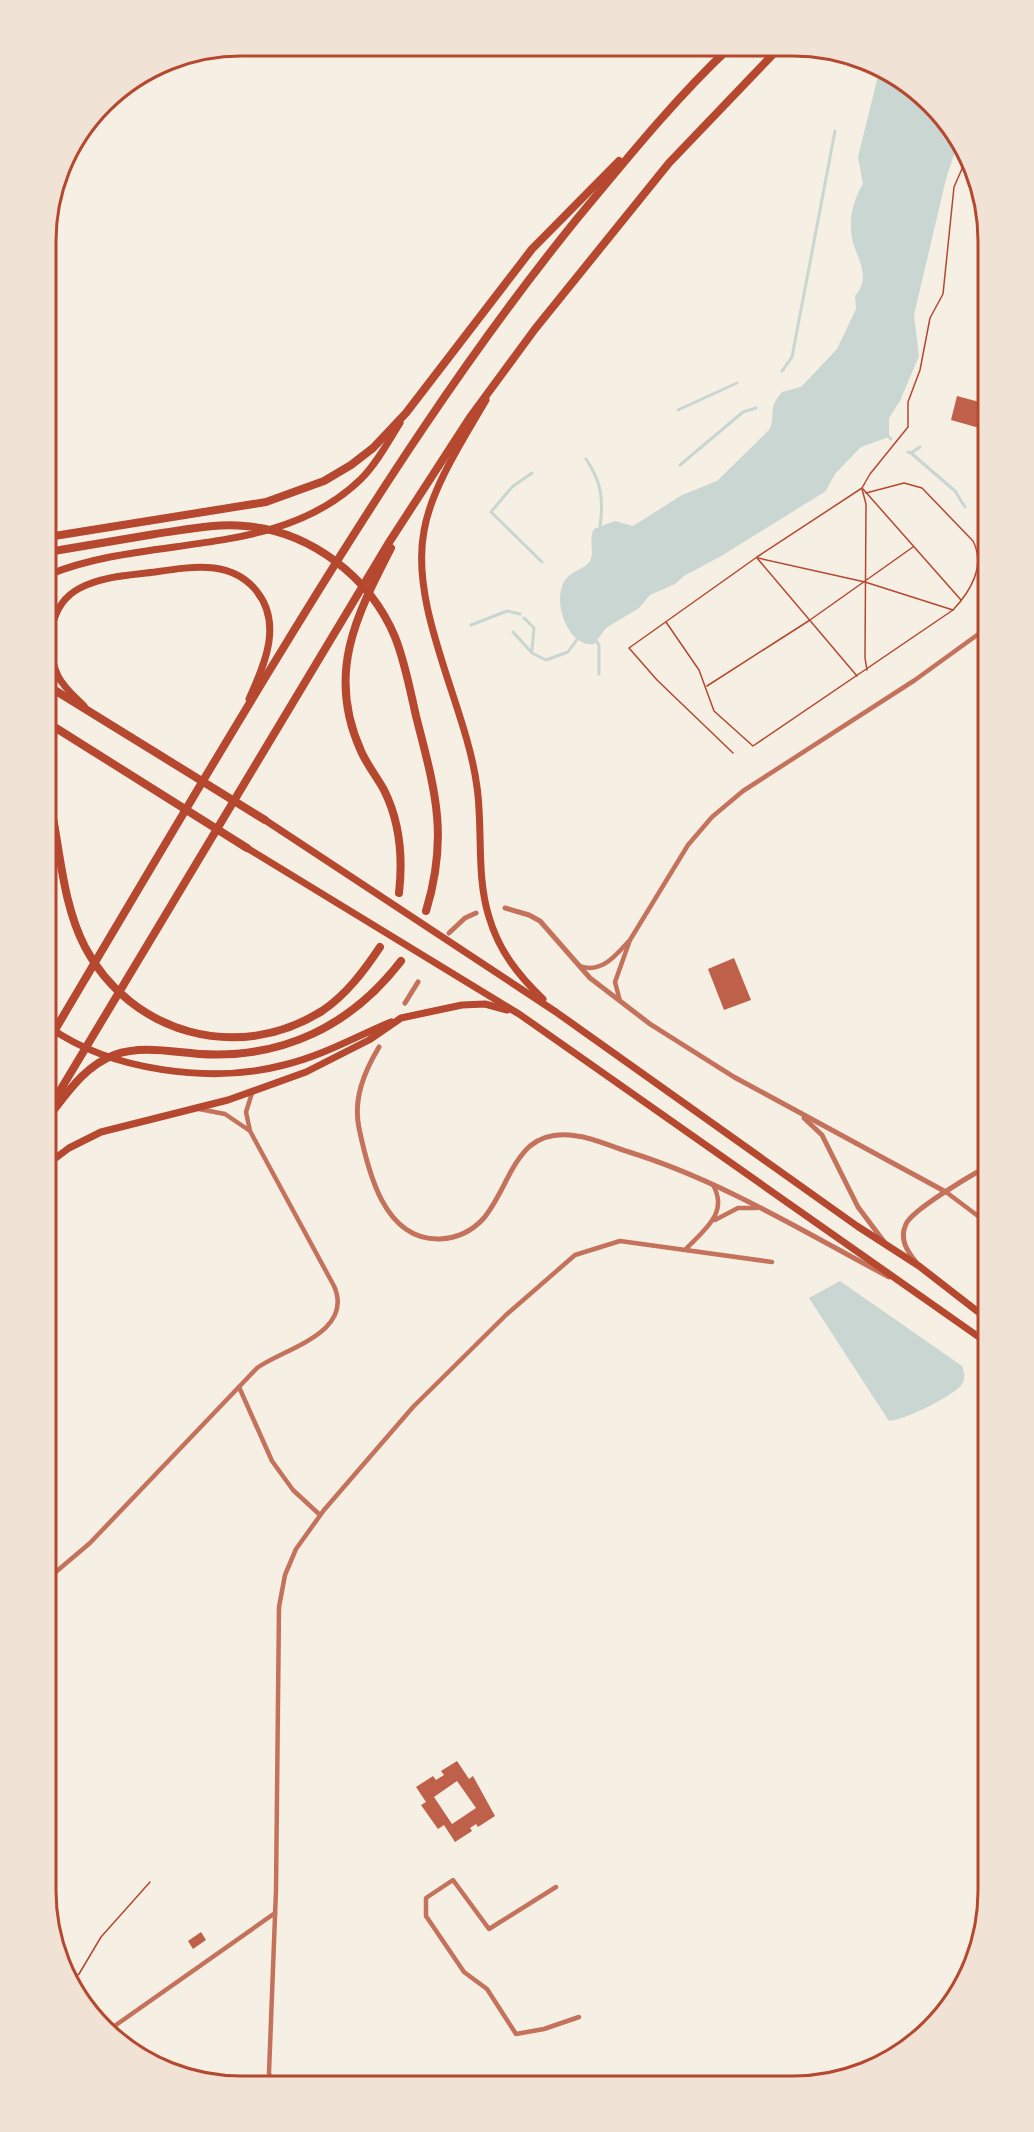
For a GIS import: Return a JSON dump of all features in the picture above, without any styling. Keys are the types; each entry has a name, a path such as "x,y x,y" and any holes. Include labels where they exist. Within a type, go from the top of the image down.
{"highway":[{"path":"56,536 266,502 297,493 351,465 373,448 406,413 532,249 721,56"},
{"path":"56,1097 388,544 502,372 564,291 669,163 771,56"},
{"path":"56,1028 242,715 358,526 443,396 507,308 635,149 681,98"},
{"path":"399,892 401,866 396,825 389,801 362,753 352,727 348,707 346,669 358,613 413,504"},
{"path":"56,551 208,526 246,526 282,533 331,557 349,572 369,594 395,637 435,787 439,816 437,868 426,911"},
{"path":"56,691 265,820"},
{"path":"56,728 247,848"},
{"path":"56,834 71,910 81,939 109,982 147,1015 176,1029 210,1037 242,1038 275,1032 299,1023 333,1002 356,980 380,947"},
{"path":"56,1107 85,1072 119,1053 136,1050 215,1055 249,1053 280,1047 310,1037 359,1006 401,961"}],"main road":[{"path":"502,372 470,429 428,514 423,531 421,567 427,604 477,784 483,892 488,916 499,944 512,966 556,1012"},
{"path":"56,572 104,557 250,536 282,527 312,514 337,499 361,478 380,456 406,413"},
{"path":"56,616 68,596 96,581 113,577 207,568 233,573 247,581 265,602 269,615 269,642 260,673 242,715"},
{"path":"56,670 58,677 86,708"},
{"path":"265,820 556,1012 919,1266 978,1312"},
{"path":"247,848 519,1014 978,1336"},
{"path":"56,1031 88,1050 136,1065 184,1071 251,1071 306,1059 401,1018 445,1007 485,1004 519,1014"},
{"path":"56,1158 69,1148 101,1132 252,1093 328,1062 369,1040 401,1018"}],"street":[{"path":"577,965 586,968 602,966 611,961 630,940 688,845 719,811 743,791 964,647 978,635"},
{"path":"505,908 540,921 577,965 622,1005 692,1051 946,1192 978,1216"},
{"path":"449,933 465,918 476,913"},
{"path":"622,1005 615,982 630,940"},
{"path":"405,1003 418,982"},
{"path":"379,1047 366,1069 360,1090 359,1125 372,1173 390,1215 399,1225 421,1237 450,1238 475,1227 494,1205 529,1147 550,1136 578,1136 670,1165 712,1182 914,1290"},
{"path":"56,1572 90,1543 239,1387 266,1362 317,1337 332,1320 338,1303 334,1287 250,1131 246,1112 252,1093"},
{"path":"786,1105 807,1119 822,1135 858,1207 886,1244"},
{"path":"196,1109 225,1114 250,1131"},
{"path":"919,1266 904,1244 905,1225 913,1215 978,1172"},
{"path":"712,1182 720,1200 713,1221"},
{"path":"686,1249 713,1221 738,1208 764,1209"},
{"path":"270,2076 275,1913 279,1607 291,1562 320,1515 413,1407 506,1315 576,1255 620,1241 772,1262"},
{"path":"239,1387 272,1461 293,1490 320,1515"},
{"path":"556,1887 489,1929 453,1880 426,1898 426,1916 464,1972 487,1989 516,2034 579,2018"},
{"path":"113,2026 275,1913"}],"path":[{"path":"733,753 657,680 629,648 757,557 862,488 870,474 891,452 908,427 908,402 920,370 930,318 943,294 954,187 963,167"},
{"path":"666,621 699,670 714,711 753,747 953,610 962,600 978,568 978,550 973,541 922,488 904,483 866,493"},
{"path":"862,488 962,600"},
{"path":"862,488 866,504 865,658 868,670"},
{"path":"706,687 810,620 914,547"},
{"path":"757,557 865,582 953,610"},
{"path":"757,557 858,677"},
{"path":"76,1976 105,1931 150,1882"}],"shaded area":[{"path":"878,76 916,101 940,128 955,151 946,179 914,315 919,356 900,401 889,418 889,437 861,447 835,474 826,491 723,555 684,576 675,584 650,595 639,608 606,628 594,644 577,639 565,623 560,592 566,579 590,561 594,529 615,521 633,526 682,495 717,481 769,430 774,404 782,392 801,387 837,349 856,309 855,296 861,288 863,279 863,271 854,247 851,229 852,211 863,184 858,157"},
{"path":"840,1281 962,1366 964,1377 962,1384 949,1395 928,1407 889,1421 809,1298"}],"building":[{"path":"957,396 978,402 978,428 951,420"},
{"path":"734,958 751,1000 724,1010 708,969"},
{"path":"457,1761 469,1779 473,1776 495,1816 478,1827 476,1824 470,1828 472,1831 455,1842 444,1825 438,1829 421,1805 426,1802 416,1787 433,1776 436,1780 444,1775 441,1771","holes":["457,1781 476,1808 452,1824 434,1797"]},
{"path":"201,1932 206,1940 193,1949 188,1941"}],"waterway":[{"path":"782,371 792,357 835,131"},
{"path":"678,410 737,383"},
{"path":"680,465 743,412 756,408"},
{"path":"908,452 911,453 920,447"},
{"path":"911,453 955,491 965,507"},
{"path":"586,459 595,475 600,491 602,507 600,526"},
{"path":"532,473 512,487 491,512 542,562"},
{"path":"471,625 507,611 520,614"},
{"path":"524,618 534,628 532,650"},
{"path":"513,632 532,653 546,660 568,652 578,638"},
{"path":"596,641 599,645 599,674"}]}
